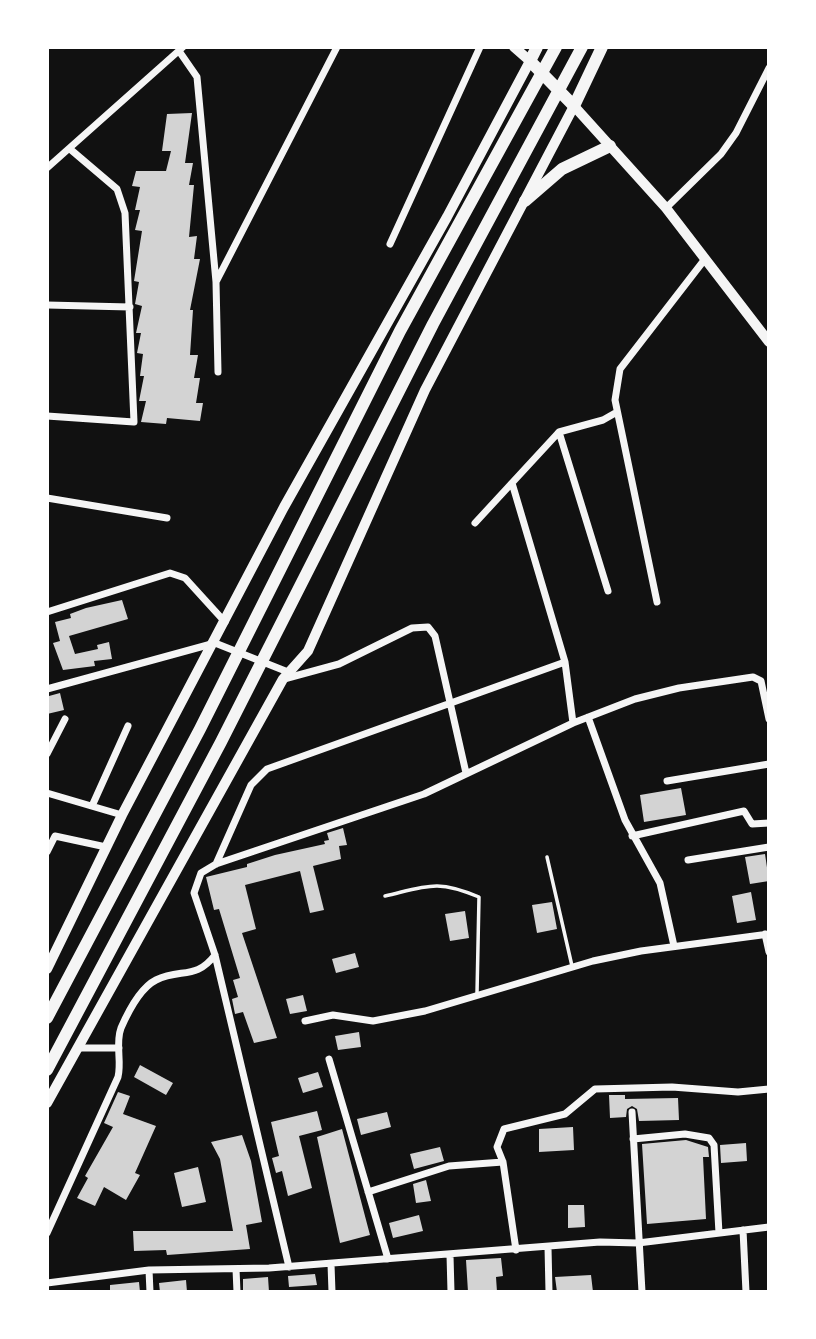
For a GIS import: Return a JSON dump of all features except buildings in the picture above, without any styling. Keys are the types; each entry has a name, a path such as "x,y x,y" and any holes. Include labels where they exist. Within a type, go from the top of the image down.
{"highway":[{"path":"537,47 530,61 574,106 602,47"},
{"path":"47,1018 200,729 400,331 556,47"},
{"path":"47,1070 221,742 433,324 582,47"},
{"path":"525,201 562,169 610,146"}],"main road":[{"path":"47,969 122,815 215,643 284,507 447,217 530,61 514,47"},
{"path":"47,1103 286,675 308,651 425,390 574,106 666,208 769,342"}],"street":[{"path":"216,282 337,47"},
{"path":"390,244 480,47"},
{"path":"47,169 181,49 197,77 216,282 218,372"},
{"path":"666,208 728,144 769,68"},
{"path":"47,416 134,422 125,213 117,189 70,149"},
{"path":"657,602 617,412 616,381 620,369 705,259"},
{"path":"47,305 130,307"},
{"path":"475,523 559,432 603,420 617,412"},
{"path":"559,432 608,591"},
{"path":"512,483 565,662 573,723"},
{"path":"47,498 167,518"},
{"path":"47,612 170,573 184,578 225,622"},
{"path":"47,689 215,643 286,675 339,664 383,641 422,626 428,627 435,636 466,774"},
{"path":"216,864 251,785 267,769 450,701 565,662"},
{"path":"289,1267 215,955 194,893 201,873 216,864 424,794 573,723 635,699 745,676 761,681 769,719"},
{"path":"587,717 632,836 660,883 674,946"},
{"path":"47,754 65,719"},
{"path":"92,806 128,726"},
{"path":"667,781 769,764"},
{"path":"47,793 122,815"},
{"path":"632,836 744,811 752,824 769,823"},
{"path":"47,852 55,836 107,847"},
{"path":"688,860 769,847"},
{"path":"305,1021 333,1015 373,1021 425,1011 572,967 674,946 767,934 769,952"},
{"path":"47,1233 118,1077 121,1028 145,988 169,976 205,968 215,955"},
{"path":"77,1048 119,1048"},
{"path":"329,1059 388,1259"},
{"path":"516,1250 503,1162 497,1147 503,1129 565,1114 594,1089 672,1087 738,1092 769,1089"},
{"path":"632,1112 642,1292"},
{"path":"633,1139 685,1134 709,1138 714,1145 719,1233"},
{"path":"368,1192 449,1166 503,1162"},
{"path":"47,1283 149,1270 289,1267 638,1242 769,1227"},
{"path":"743,1230 746,1292"},
{"path":"548,1247 549,1292"},
{"path":"450,1255 451,1292"},
{"path":"331,1264 332,1292"},
{"path":"236,1269 237,1292"},
{"path":"149,1270 150,1292"}],"lane":[{"path":"547,857 572,967"},
{"path":"384,896 436,884 453,886 478,897 477,995"}]}
